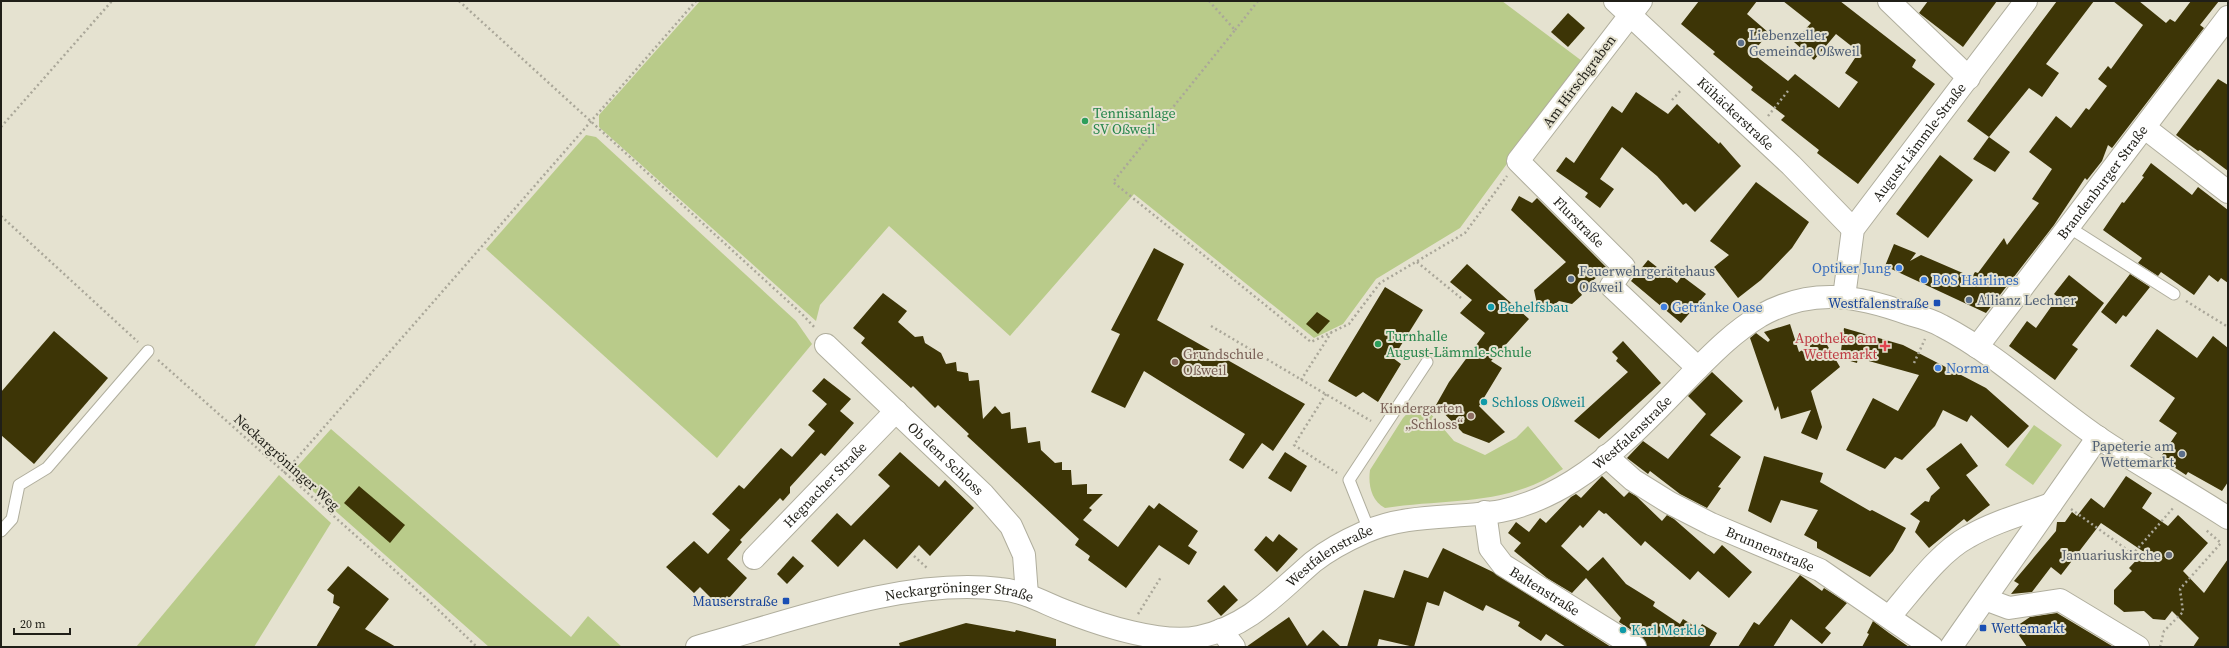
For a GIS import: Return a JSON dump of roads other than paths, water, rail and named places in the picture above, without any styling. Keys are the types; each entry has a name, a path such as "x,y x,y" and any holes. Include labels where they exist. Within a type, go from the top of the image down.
{"street":[{"path":"1889,1 1969,78"},
{"name":"August-Lämmle-Straße","path":"1844,297 1853,229 1906,157 1969,78 2026,1"},
{"name":"Kühäckerstraße","path":"1628,6 1755,132 1791,165 1853,229"},
{"name":"Am Hirschgraben","path":"1518,161 1628,6"},
{"name":"Brandenburger Straße","path":"1977,347 2070,228 2228,17"},
{"path":"2145,128 2228,192"},
{"name":"Flurstraße","path":"1518,161 1624,267 1611,286 1698,368"},
{"name":"Westfalenstraße","path":"1227,638 1244,621 1269,602 1317,559 1369,530 1399,522 1502,510 1534,501 1572,482 1606,456 1638,428 1737,331 1779,306 1821,296 1844,297 1877,302 1934,322 1977,347 2098,437 2228,518"},
{"name":"Ob dem Schloss","path":"826,345 983,494 1011,526 1024,555 1027,594"},
{"name":"Hegnacher Straße","path":"754,558 896,411"},
{"path":"1951,647 2098,437"},
{"name":"Brunnenstraße","path":"1606,456 1633,480 1670,503 1711,524 1820,570 1932,647"},
{"path":"1889,617 1939,560 1967,537 2053,500"},
{"name":"Baltenstraße","path":"1485,512 1490,548 1502,565 1635,647"},
{"name":"Neckargröninger Straße","path":"697,647 841,607 897,594 946,587 1002,589 1027,594 1066,612 1151,637 1173,640 1198,637 1227,638"},
{"path":"1985,599 2009,608 2060,600 2138,647"}],"lane":[{"path":"2070,228 2174,294"},
{"path":"1,531 12,518 19,485 47,468 148,351"},
{"path":"1369,530 1349,480 1427,362"}],"place":[{"name":"Liebenzeller Gemeinde Oßweil","path":"1741,43"},
{"name":"Tennisanlage SV Oßweil","path":"1085,121"},
{"name":"Optiker Jung","path":"1899,268"},
{"name":"Feuerwehrgerätehaus Oßweil","path":"1571,279"},
{"name":"BOS Hairlines","path":"1924,280"},
{"name":"Allianz Lechner","path":"1969,300"},
{"name":"Westfalenstraße","path":"1937,303"},
{"name":"Behelfsbau","path":"1491,307"},
{"name":"Getränke Oase","path":"1664,307"},
{"name":"Turnhalle August-Lämmle-Schule","path":"1378,344"},
{"name":"Apotheke am Wettemarkt","path":"1885,346"},
{"name":"Grundschule Oßweil","path":"1175,362"},
{"name":"Norma","path":"1938,368"},
{"name":"Schloss Oßweil","path":"1484,402"},
{"name":"Kindergarten „Schloss“","path":"1471,416"},
{"name":"Papeterie am Wettemarkt","path":"2182,454"},
{"name":"Januariuskirche","path":"2169,555"},
{"name":"Mauserstraße","path":"786,601"},
{"name":"Wettemarkt","path":"1983,628"},
{"name":"Karl Merkle","path":"1623,630"}]}
